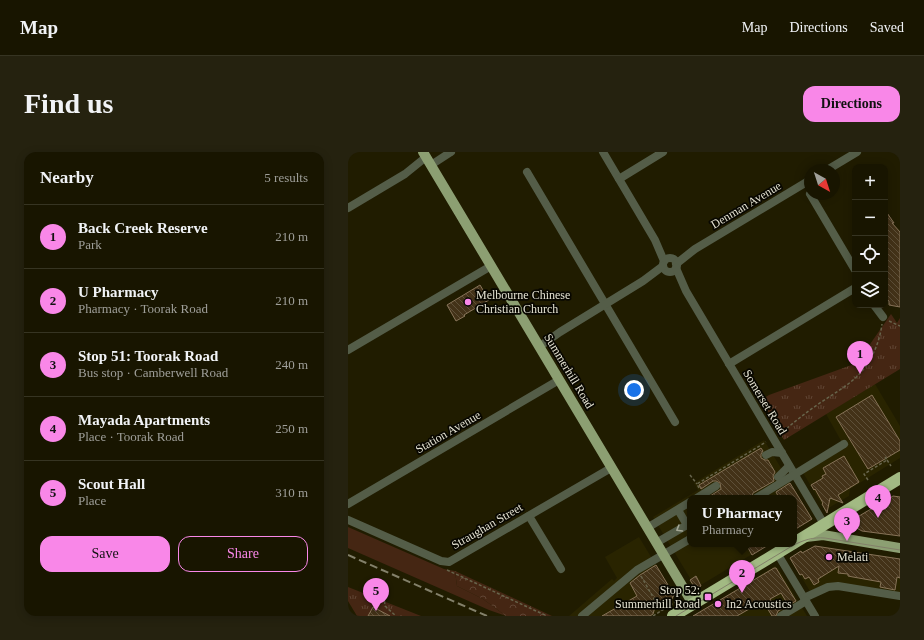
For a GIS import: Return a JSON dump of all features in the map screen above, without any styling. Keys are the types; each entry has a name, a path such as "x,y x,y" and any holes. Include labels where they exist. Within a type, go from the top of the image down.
{"highway":[{"path":"797,541 900,478"},
{"path":"673,616 787,547"}],"main road":[{"name":"Summerhill Road","path":"428,159 693,604"},
{"path":"840,515 835,521 834,526 836,532 842,538"},
{"path":"797,541 808,536 818,535 900,548"}],"street":[{"path":"348,208 428,159 451,152"},
{"name":"Somerset Road","path":"603,152 824,524"},
{"path":"619,178 663,152"},
{"path":"837,164 857,152"},
{"path":"527,172 676,422"},
{"name":"Denman Avenue","path":"538,345 804,184"},
{"path":"814,200 852,265"},
{"path":"348,350 491,266"},
{"path":"729,364 852,290"},
{"path":"876,308 883,317"},
{"name":"Station Avenue","path":"348,504 559,380"},
{"path":"761,495 844,444"},
{"path":"766,456 772,452 782,453"},
{"path":"778,477 789,466"},
{"name":"Straughan Street","path":"348,520 446,562 451,561 611,468"},
{"path":"699,494 716,486"},
{"path":"647,528 687,504"},
{"path":"656,543 687,525 678,510"},
{"path":"529,516 561,569"},
{"path":"582,616 637,570 687,541"},
{"path":"777,553 815,616"},
{"path":"781,616 828,587 838,586 900,596"}],"path":[{"path":"779,435 797,419 848,384 862,371 875,351 881,331 883,317 900,326"},
{"path":"697,484 766,442"},
{"path":"885,457 891,466"},
{"path":"868,480 864,474 887,460"},
{"path":"690,475 697,484 699,494"},
{"path":"443,568 547,616"},
{"path":"637,570 661,611"},
{"path":"384,596 385,606 396,616"}],"shaded area":[{"path":"875,384 900,426 900,458 850,489 849,496 825,510 802,471 844,446 826,414"},
{"path":"764,440 812,519 797,502 797,495 690,495 698,490 694,483"},
{"path":"687,497 687,547 764,547 696,588 653,517"},
{"path":"639,537 674,595 668,606 651,616 569,616 612,579 614,581 617,578 605,557"},
{"path":"815,546 900,559 900,594 839,585 811,593 790,558 801,551 802,553"},
{"path":"775,566 778,568 807,616 693,616"}],"green space":[{"path":"891,314 897,323 900,318 900,369 784,440 761,400 769,395 857,363"},
{"path":"348,527 444,569 455,571 457,586 483,599 506,616 489,610 348,548"},
{"path":"455,571 552,616 506,616 483,599 457,586"},
{"path":"348,587 421,616 357,616 348,601"}],"building":[{"path":"888,214 894,223 892,223 900,232 900,307 889,305"},
{"name":"Melbourne Chinese Christian Church","path":"480,285 489,300 456,321 447,305"},
{"path":"872,395 900,441 900,450 868,469 836,417"},
{"path":"761,448 763,451 761,458 768,460 775,472 773,476 774,481 753,493 752,495 712,495 721,489 720,483 713,481 701,489 699,485"},
{"path":"844,456 859,482 838,495 843,503 830,498 827,513 815,489 814,490 811,485 823,478 822,476 826,474 823,468"},
{"path":"790,483 812,519 797,528 797,495 778,495 776,492"},
{"path":"893,496 900,497 900,536 862,531 853,526 852,523 854,519"},
{"path":"815,546 900,559 900,578 897,577 895,590 880,587 881,582 838,573 839,566 818,579 819,582 814,585 809,577 805,579 802,574 800,575 790,558 801,551 802,553"},
{"path":"748,547 765,547 752,555"},
{"path":"656,565 674,595 668,606 663,609 657,600 653,614 650,616 602,616 637,596 630,583"},
{"path":"774,568 776,568 796,601 778,611 776,616 772,616 763,601 737,616 693,616","holes":["781,593 787,603 775,609 770,599"]},
{"path":"696,576 701,586 695,588 690,580"},
{"path":"373,607 390,616 368,616"}],"tram line":[{"path":"797,544 808,539 825,538 900,550"},
{"path":"676,616 790,547"}],"railway":[{"path":"348,555 487,616"}],"place":[{"name":"Melbourne Chinese Christian Church","path":"468,302"},
{"name":"Back Creek Reserve","path":"860,374"},
{"name":"Mayada Apartments","path":"878,518"},
{"name":"Stop 51: Toorak Road","path":"847,541"},
{"name":"Melati","path":"829,557"},
{"name":"U Pharmacy","path":"742,593"},
{"name":"Stop 52: Summerhill Road","path":"708,597"},
{"name":"In2 Acoustics","path":"718,604"},
{"name":"Scout Hall","path":"376,611"}]}
